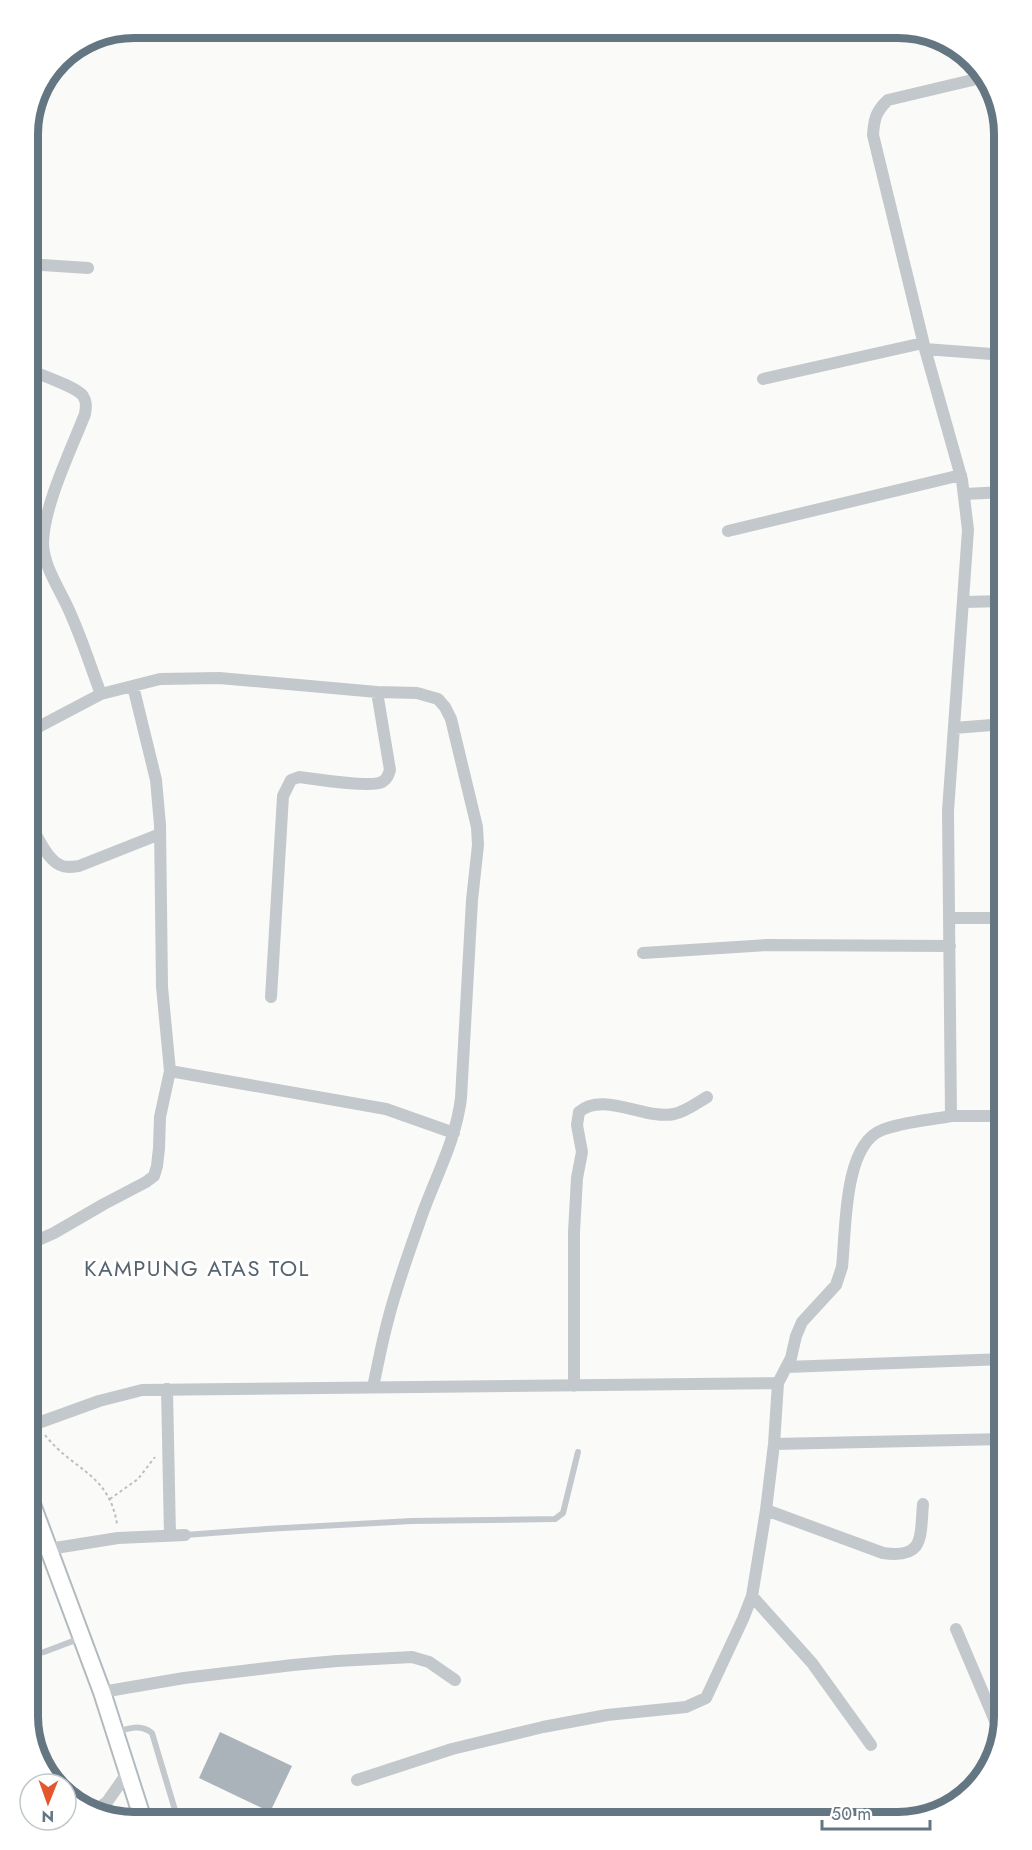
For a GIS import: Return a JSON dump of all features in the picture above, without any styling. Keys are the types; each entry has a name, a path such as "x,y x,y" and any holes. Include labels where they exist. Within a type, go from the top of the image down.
{"main road":[{"path":"38,1523 102,1692 141,1812"}],"street":[{"path":"951,1116 948,811 968,530 961,475 924,346 873,135 874,120 879,109 888,100 977,79"},
{"path":"38,265 88,268"},
{"path":"763,379 924,346 994,354"},
{"path":"38,374 81,393 86,405 85,414 47,518 44,530 44,553 69,609 101,694"},
{"path":"728,531 961,475"},
{"path":"964,494 994,493"},
{"path":"964,602 994,601"},
{"path":"38,727 101,694 160,679 219,678 377,692 417,693 438,699 446,707 477,826 478,845 472,900 461,1098 454,1133 423,1210 398,1284 373,1387"},
{"path":"38,1240 154,1176 159,1148 160,1117 170,1071 162,987 160,834 156,780 133,686"},
{"path":"271,997 283,796 291,780 300,777 368,784 380,783 388,778 390,770 377,692"},
{"path":"954,728 994,725"},
{"path":"38,837 50,859 58,865 67,867 79,866 160,834"},
{"path":"950,918 994,918"},
{"path":"644,953 768,945 950,946"},
{"path":"170,1071 386,1109 454,1133"},
{"path":"574,1386 574,1232 577,1178 582,1152 577,1125 579,1112 592,1105 616,1106 650,1114 675,1114 707,1097"},
{"path":"357,1780 452,1749 543,1727 607,1715 686,1707 706,1698 752,1596 766,1510 778,1383 791,1358 802,1322 830,1293 840,1278 852,1171 861,1148 880,1130 951,1116 994,1116"},
{"path":"786,1367 994,1359"},
{"path":"38,1424 99,1401 142,1390 778,1383"},
{"path":"167,1389 170,1536"},
{"path":"774,1444 994,1439"},
{"path":"766,1510 883,1553 900,1555 912,1552 917,1546 923,1504"},
{"path":"49,1549 118,1538 185,1535"},
{"path":"752,1596 812,1663 871,1744"},
{"path":"956,1629 994,1719"},
{"path":"102,1692 184,1678 293,1665 412,1657 429,1662 455,1680"},
{"path":"101,1807 107,1802 128,1772"}],"lane":[{"path":"185,1535 412,1521 555,1519 563,1513 578,1452"},
{"path":"38,1653 82,1637"},
{"path":"115,1732 140,1727 152,1733 174,1812"}],"path":[{"path":"38,1431 94,1477 110,1499 117,1521 118,1538"},
{"path":"110,1499 138,1479 169,1441"}],"building":[{"path":"220,1732 292,1766 272,1808 264,1809 199,1778"}],"district":[{"name":"KAMPUNG ATAS TOL","path":"197,1268"}]}
